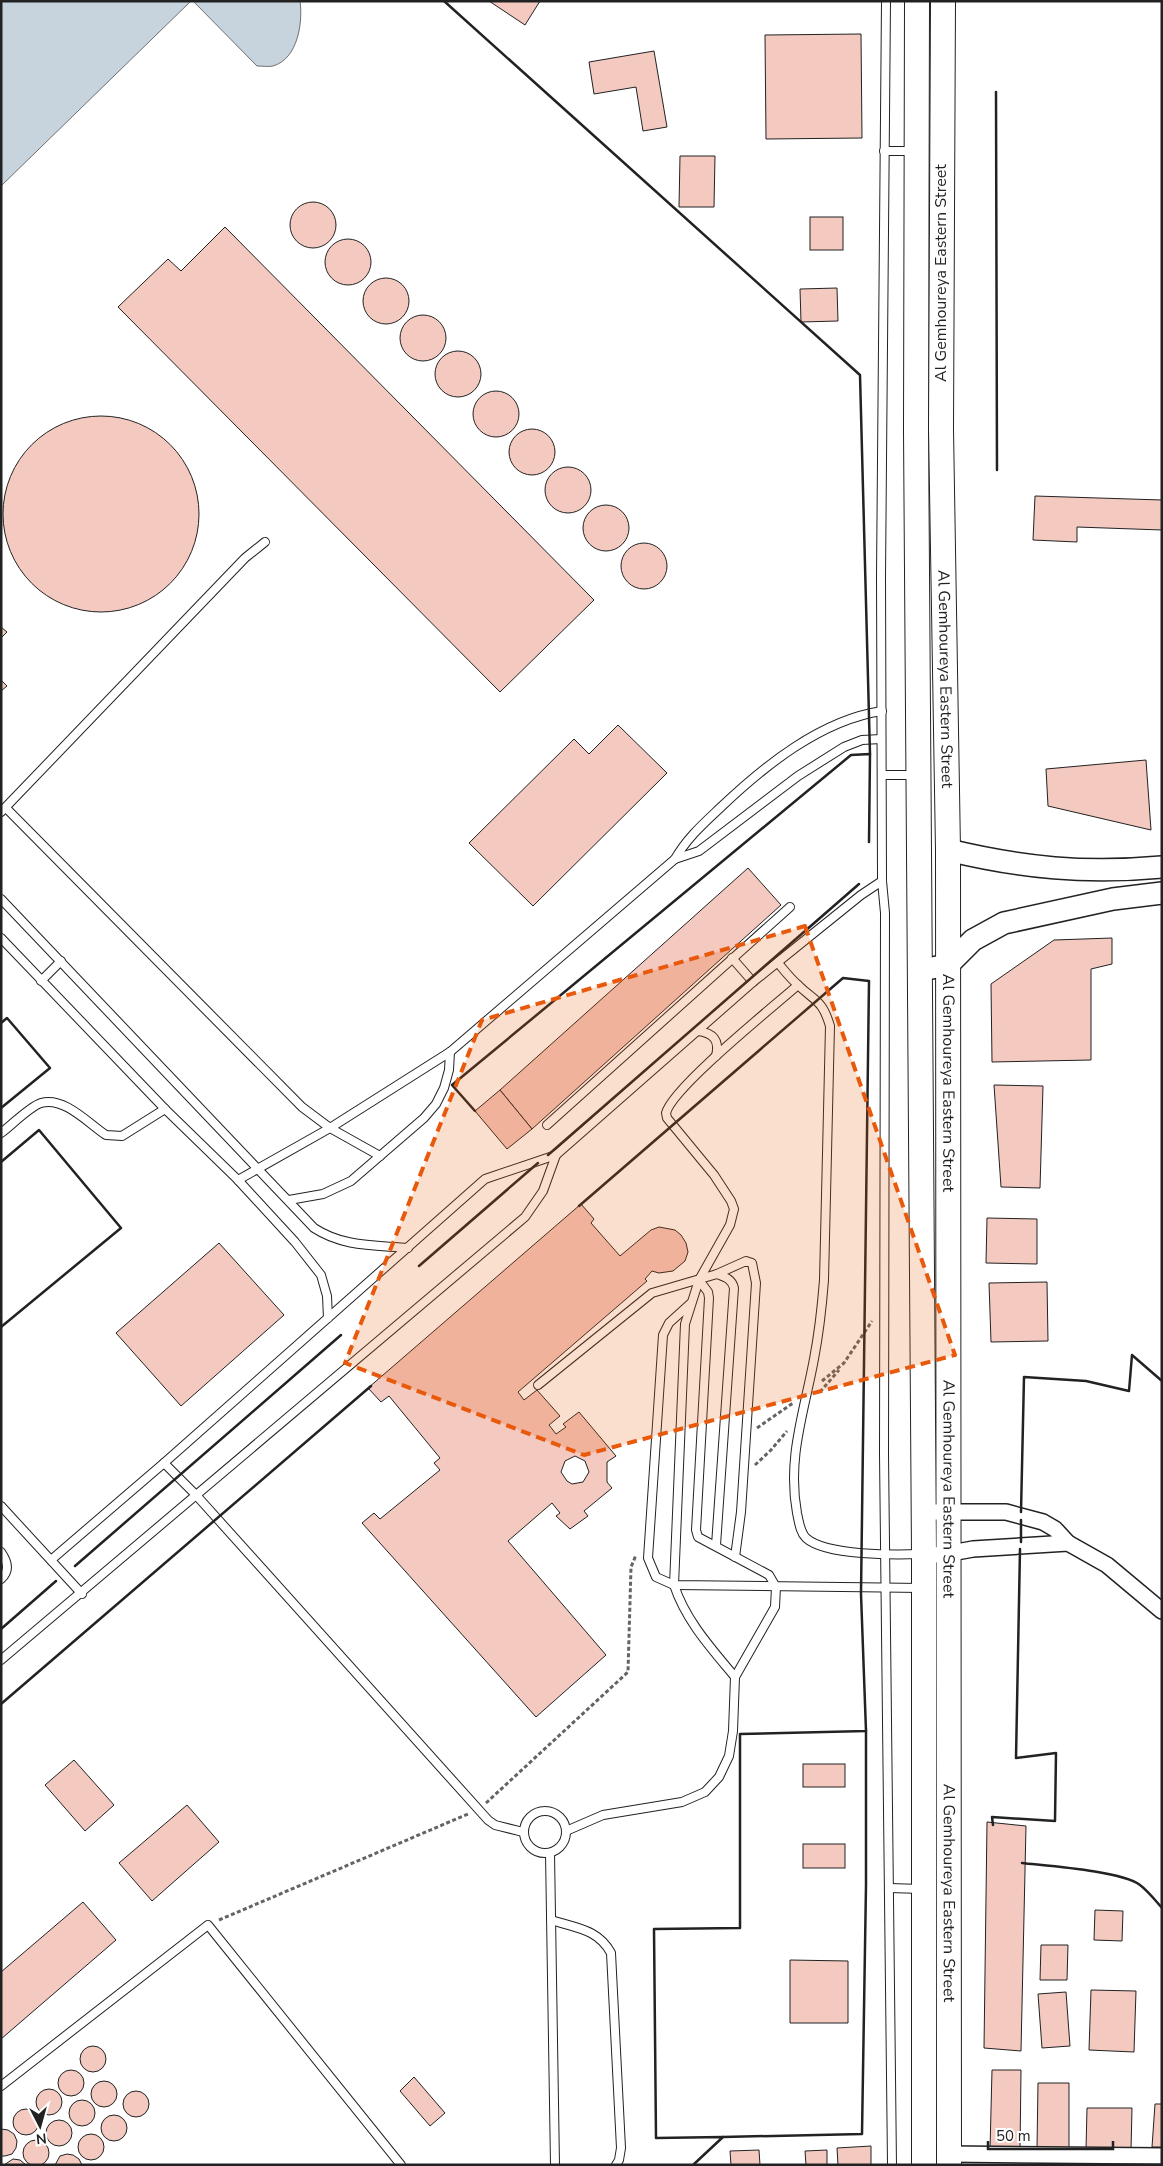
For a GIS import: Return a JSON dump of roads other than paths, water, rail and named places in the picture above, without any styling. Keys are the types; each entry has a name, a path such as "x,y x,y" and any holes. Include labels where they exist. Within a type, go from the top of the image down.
{"main road":[{"name":"Al Gemhoureya Eastern Street","path":"918,1 916,151 918,784 921,970 924,1554 924,2165"},
{"name":"Al Gemhoureya Eastern Street","path":"943,1 941,429 948,850 947,1512 949,2160"},
{"path":"918,784 947,793"},
{"path":"948,850 1032,867 1074,871 1117,871 1162,867"},
{"path":"921,970 948,965 973,940 1004,923 1113,899 1162,893"}],"street":[{"path":"923,1512 1006,1512 1043,1522 1055,1529 1068,1543 1107,1565 1162,1611"},
{"path":"924,1554 940,1555 973,1549 1068,1543"},
{"path":"949,2160 1162,2156"}],"lane":[{"path":"886,1 882,711 882,881 885,913 883,1304 892,2165"},
{"path":"884,151 916,151"},
{"path":"265,542 245,558 4,810 302,1107 330,1128 380,1156"},
{"path":"238,1180 330,1128 450,1052 675,859 690,835 740,788 780,757 837,724 869,713 882,711"},
{"path":"675,859 687,856 703,848 798,776 844,747 862,740 882,739"},
{"path":"882,775 918,784"},
{"path":"51,1560 164,1463 485,1179 556,1155 754,982 861,895 882,881"},
{"path":"1,898 314,1228 328,1238 343,1242 408,1248"},
{"path":"547,1124 790,907"},
{"path":"1,938 165,1109 238,1180 295,1242 321,1275 327,1296 328,1318"},
{"path":"732,958 754,982"},
{"path":"42,981 61,961"},
{"path":"778,963 798,985 820,1002 826,1011 830,1026 824,1280 821,1319 795,1449 795,1504 800,1527 806,1538 820,1546 832,1549 885,1555 924,1554"},
{"path":"735,1677 695,1628 680,1601 674,1585 685,1324 699,1280 730,1225 734,1209 731,1200 714,1175 667,1118 666,1113 674,1097 716,1057 798,985"},
{"path":"698,1031 708,1032 714,1036 718,1049 716,1057"},
{"path":"289,1200 323,1194 351,1181 424,1118 436,1104 447,1079 450,1052"},
{"path":"1,1134 42,1103 55,1102 67,1107 106,1135 113,1137 122,1136 165,1109"},
{"path":"1,1660 82,1594 525,1217 543,1191 556,1155"},
{"path":"538,1386 652,1293 662,1288 717,1274 746,1261 752,1264 756,1283 741,1512 735,1557"},
{"path":"716,1545 734,1288 728,1279 717,1274"},
{"path":"566,1831 603,1815 674,1803 705,1792 719,1777 729,1756 733,1731 735,1677 775,1607 776,1587 769,1575 698,1537 696,1530 709,1298 708,1292 699,1280"},
{"path":"691,1303 669,1322 663,1335 648,1558 656,1577 674,1585 924,1588"},
{"path":"164,1463 196,1496 488,1820 495,1825 523,1832"},
{"path":"1,1506 82,1594"},
{"path":"1,1552 7,1566 5,1575 1,1580"},
{"path":"540,1811 549,1811 558,1815 564,1822 566,1831 565,1841 559,1848 550,1853 541,1853 532,1849 526,1842 523,1832 525,1823 531,1816 540,1811"},
{"path":"550,1853 555,2165"},
{"path":"888,1888 924,1889"},
{"path":"551,1920 592,1933 604,1940 611,1953 620,2148 619,2160 616,2165"},
{"path":"1,2086 208,1925 401,2165"}]}
